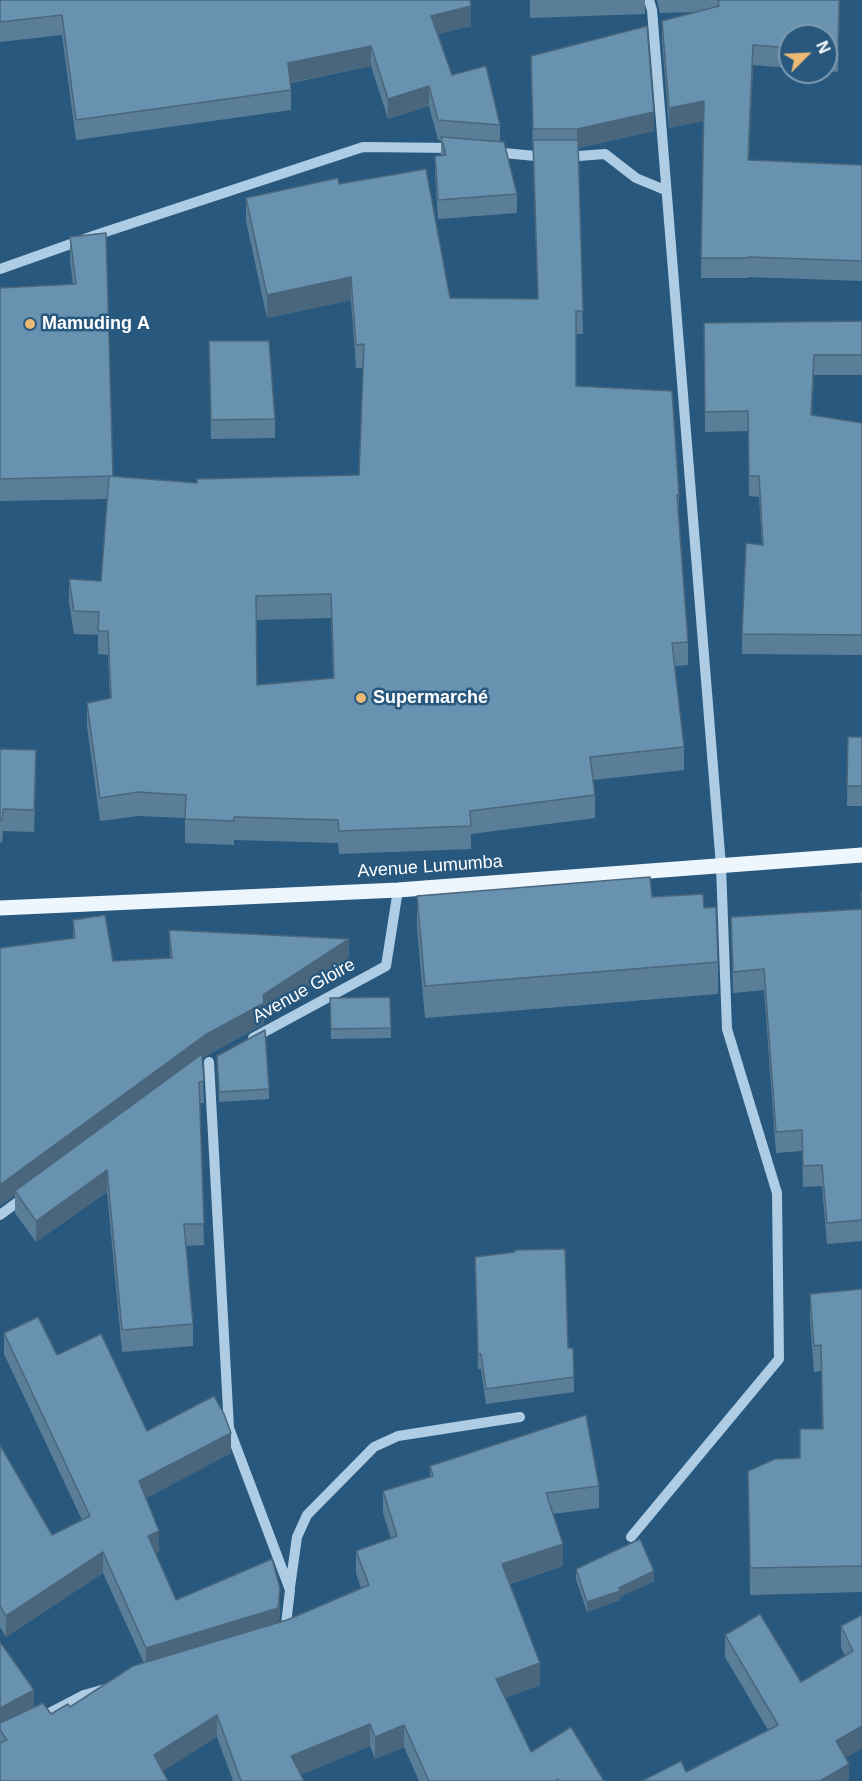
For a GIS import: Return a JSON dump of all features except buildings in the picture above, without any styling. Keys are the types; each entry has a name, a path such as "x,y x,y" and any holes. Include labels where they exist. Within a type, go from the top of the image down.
{"main road":[{"name":"Avenue Lumumba","path":"0,908 398,890 862,855"}],"street":[{"path":"630,1537 779,1359 777,1193 727,1029 721,866 652,10 649,0"},
{"path":"0,269 363,147 464,149"},
{"path":"476,150 547,158 605,154 636,178 665,190"},
{"name":"Avenue Gloire","path":"240,1045 386,966 398,890"},
{"path":"200,1069 219,1057"},
{"path":"209,1062 229,1428 290,1590"},
{"path":"0,1215 38,1188"},
{"path":"273,1638 285,1635 297,1537 307,1515 374,1447 398,1436 520,1417"},
{"path":"31,1722 84,1695 117,1685"}],"place":[{"name":"Mamuding A","path":"30,324"},
{"name":"Supermarché","path":"361,698"}]}
